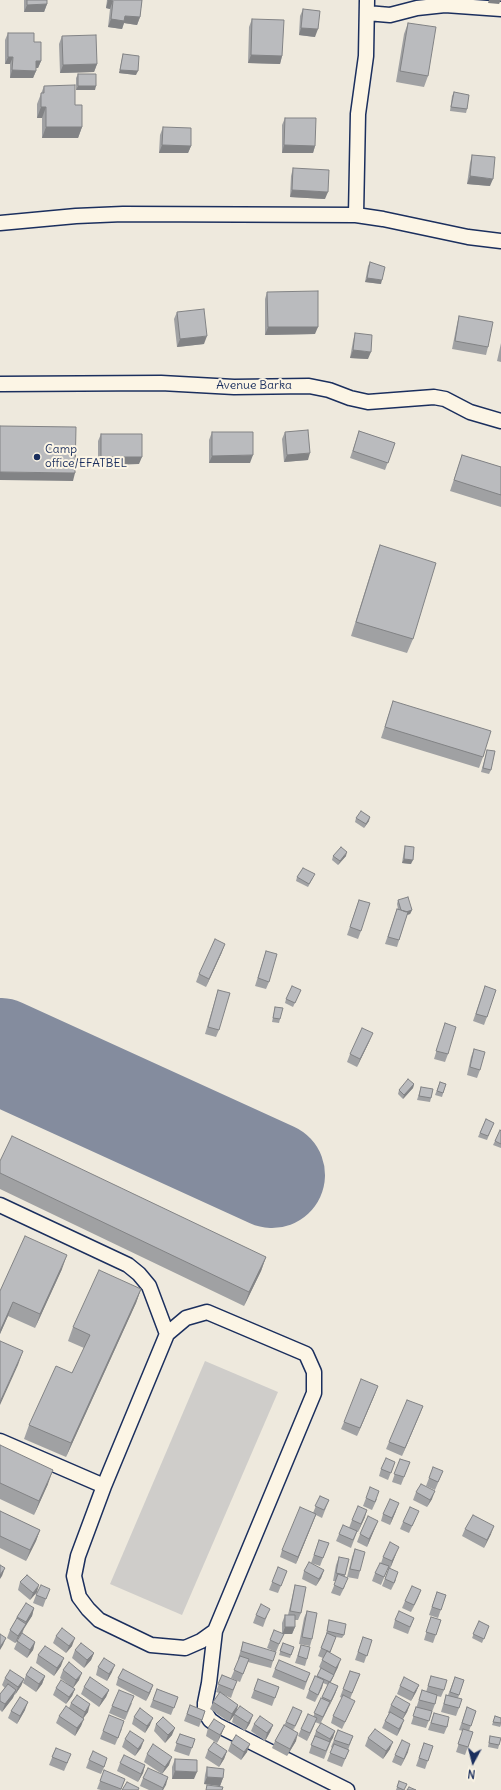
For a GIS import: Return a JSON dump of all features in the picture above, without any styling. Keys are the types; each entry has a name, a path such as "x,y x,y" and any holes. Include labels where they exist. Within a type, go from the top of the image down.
{"street":[{"path":"356,215 358,114 366,56 367,6 390,15 417,8 445,5 501,9"},
{"path":"0,223 76,216 123,214 356,215 383,219 468,237 501,241"},
{"name":"Avenue Barka","path":"0,384 161,383 234,387 309,386 329,390 350,398 368,402 385,402 434,397 445,399 470,412 501,421"},
{"path":"0,1205 128,1265 139,1274 149,1286 167,1334"},
{"path":"215,1631 201,1641 185,1648 151,1645 99,1620 88,1609 80,1597 74,1576 78,1556 104,1486 167,1334 186,1318 207,1312 306,1354 314,1372 314,1393 215,1631 205,1712 210,1720 217,1725 347,1790"},
{"path":"0,1441 104,1486"}],"shaded area":[{"path":"205,1361 278,1392 182,1615 110,1584"}],"building":[{"path":"27,0 47,0 47,4 27,5"},
{"path":"108,0 142,0 140,17 125,16 124,21 111,19 113,1"},
{"path":"303,9 320,11 318,29 301,28"},
{"path":"252,19 284,20 282,56 251,55"},
{"path":"408,23 436,27 428,76 400,71"},
{"path":"8,33 34,33 34,42 41,42 41,61 36,61 36,71 12,70 13,57 8,57"},
{"path":"96,35 97,64 63,65 62,36"},
{"path":"123,54 139,56 138,71 120,70"},
{"path":"78,74 96,74 96,86 78,86"},
{"path":"75,85 75,105 82,105 82,127 46,127 46,107 41,107 41,93 44,93 44,86"},
{"path":"454,92 469,95 467,109 451,107"},
{"path":"285,118 316,118 315,146 284,145"},
{"path":"163,127 191,128 191,146 162,145"},
{"path":"472,155 495,157 493,179 470,176"},
{"path":"293,168 329,170 328,192 292,190"},
{"path":"370,262 385,267 382,280 367,278"},
{"path":"318,291 318,327 268,327 267,292"},
{"path":"204,309 207,336 180,339 177,312"},
{"path":"459,316 493,322 488,347 455,341"},
{"path":"355,333 372,335 371,352 353,350"},
{"name":"Camp office/EFATBEL","path":"0,426 76,427 75,473 0,472"},
{"path":"308,430 310,453 287,455 285,432"},
{"path":"359,431 395,443 388,463 353,451"},
{"path":"212,432 253,432 253,455 212,456"},
{"path":"101,434 142,434 142,457 101,457"},
{"path":"462,455 501,467 501,495 454,480"},
{"path":"380,545 436,563 413,639 356,622"},
{"path":"393,701 491,731 483,757 385,727"},
{"path":"487,750 495,751 491,770 483,768"},
{"path":"361,811 370,817 366,824 356,818"},
{"path":"405,846 414,847 413,860 404,859"},
{"path":"341,847 347,852 340,861 333,856"},
{"path":"303,868 315,874 309,884 297,877"},
{"path":"408,897 412,910 406,912 401,910 398,900"},
{"path":"359,900 370,903 361,931 350,927"},
{"path":"397,909 408,912 399,940 388,937"},
{"path":"215,939 225,944 209,979 199,974"},
{"path":"266,951 277,954 269,982 258,978"},
{"path":"292,986 301,990 295,1003 286,999"},
{"path":"485,986 496,990 487,1017 476,1014"},
{"path":"218,990 230,993 219,1030 208,1027"},
{"path":"275,1007 283,1008 280,1019 273,1018"},
{"path":"445,1023 456,1027 448,1054 436,1051"},
{"path":"362,1028 373,1033 360,1059 350,1054"},
{"path":"474,1049 485,1052 480,1070 470,1067"},
{"path":"408,1079 414,1084 404,1095 399,1090"},
{"path":"440,1082 446,1084 443,1093 437,1091"},
{"path":"421,1087 433,1089 431,1098 419,1096"},
{"path":"486,1119 494,1123 488,1136 480,1133"},
{"path":"500,1130 501,1131 501,1144 495,1141"},
{"path":"12,1136 266,1257 249,1292 0,1173 0,1161"},
{"path":"25,1236 67,1255 40,1314 13,1302 0,1331 0,1291"},
{"path":"99,1270 141,1289 71,1443 29,1425 56,1366 72,1373 90,1335 73,1327"},
{"path":"0,1341 23,1351 0,1402"},
{"path":"361,1379 378,1386 360,1428 344,1422"},
{"path":"407,1400 423,1406 405,1448 389,1442"},
{"path":"0,1445 53,1470 39,1501 0,1483"},
{"path":"386,1458 395,1462 391,1473 381,1469"},
{"path":"400,1459 410,1462 404,1477 394,1474"},
{"path":"433,1467 443,1471 438,1482 429,1478"},
{"path":"421,1484 435,1491 430,1500 416,1492"},
{"path":"370,1487 379,1491 375,1502 366,1498"},
{"path":"320,1496 329,1500 324,1510 315,1506"},
{"path":"390,1499 399,1503 392,1518 383,1514"},
{"path":"358,1506 367,1510 361,1524 352,1520"},
{"path":"300,1507 316,1514 298,1557 282,1550"},
{"path":"410,1507 419,1511 412,1526 403,1522"},
{"path":"0,1511 40,1530 30,1550 0,1536"},
{"path":"473,1515 494,1526 487,1540 465,1529"},
{"path":"368,1516 378,1521 369,1539 360,1534"},
{"path":"343,1525 357,1531 353,1540 339,1534"},
{"path":"319,1540 329,1543 323,1558 314,1555"},
{"path":"390,1542 399,1547 392,1561 383,1557"},
{"path":"355,1549 365,1552 360,1571 350,1569"},
{"path":"339,1557 349,1559 345,1575 336,1573"},
{"path":"309,1562 324,1570 319,1579 304,1571"},
{"path":"380,1563 389,1566 384,1577 375,1573"},
{"path":"0,1565 5,1568 0,1575"},
{"path":"278,1567 287,1571 281,1586 272,1582"},
{"path":"389,1568 398,1572 394,1583 385,1579"},
{"path":"338,1574 348,1578 343,1589 334,1585"},
{"path":"27,1575 39,1585 33,1593 20,1582"},
{"path":"41,1585 50,1589 46,1599 36,1595"},
{"path":"295,1585 306,1587 301,1613 290,1611"},
{"path":"412,1586 421,1590 414,1605 405,1601"},
{"path":"437,1592 446,1595 441,1610 432,1607"},
{"path":"26,1603 34,1608 26,1622 17,1617"},
{"path":"261,1604 270,1609 265,1619 256,1615"},
{"path":"307,1611 317,1613 312,1639 302,1637"},
{"path":"399,1611 414,1618 410,1627 395,1620"},
{"path":"285,1615 295,1615 295,1627 285,1627"},
{"path":"431,1617 441,1620 436,1635 426,1632"},
{"path":"17,1618 26,1624 18,1636 10,1630"},
{"path":"329,1620 346,1624 344,1635 327,1631"},
{"path":"479,1621 489,1626 484,1639 473,1634"},
{"path":"62,1628 75,1638 69,1646 56,1636"},
{"path":"274,1630 284,1634 279,1644 270,1640"},
{"path":"22,1633 35,1642 30,1650 17,1641"},
{"path":"327,1633 336,1637 330,1652 321,1648"},
{"path":"0,1634 6,1638 0,1647"},
{"path":"363,1637 372,1640 367,1656 358,1652"},
{"path":"243,1642 276,1652 273,1661 241,1651"},
{"path":"81,1643 94,1653 87,1660 75,1650"},
{"path":"283,1643 294,1647 291,1655 280,1651"},
{"path":"301,1645 310,1647 307,1659 298,1656"},
{"path":"45,1646 64,1658 57,1668 38,1655"},
{"path":"327,1651 341,1659 336,1668 322,1660"},
{"path":"240,1656 249,1659 243,1674 234,1670"},
{"path":"104,1658 115,1665 109,1674 98,1667"},
{"path":"279,1660 310,1673 306,1682 275,1669"},
{"path":"69,1662 82,1673 76,1680 63,1670"},
{"path":"31,1667 45,1676 39,1684 26,1675"},
{"path":"321,1668 334,1675 330,1682 317,1676"},
{"path":"123,1669 153,1685 149,1693 118,1678"},
{"path":"10,1670 24,1679 18,1687 5,1678"},
{"path":"350,1671 360,1674 352,1693 343,1689"},
{"path":"222,1675 237,1681 233,1690 218,1684"},
{"path":"315,1676 324,1680 318,1695 309,1690"},
{"path":"431,1676 447,1680 444,1690 428,1686"},
{"path":"90,1677 109,1690 102,1699 84,1687"},
{"path":"404,1677 419,1685 414,1693 400,1686"},
{"path":"455,1677 464,1680 459,1695 450,1692"},
{"path":"258,1679 279,1687 275,1698 254,1690"},
{"path":"61,1680 75,1689 69,1697 56,1688"},
{"path":"329,1682 338,1686 331,1701 322,1697"},
{"path":"8,1684 16,1690 5,1704 0,1701 0,1694"},
{"path":"157,1689 178,1697 174,1708 153,1700"},
{"path":"119,1690 134,1696 127,1712 112,1706"},
{"path":"422,1690 437,1695 435,1704 419,1700"},
{"path":"220,1692 238,1705 232,1714 213,1702"},
{"path":"77,1695 90,1704 85,1712 71,1703"},
{"path":"343,1695 355,1701 345,1722 333,1716"},
{"path":"446,1695 462,1699 459,1708 444,1704"},
{"path":"396,1696 410,1704 405,1713 391,1705"},
{"path":"20,1697 28,1702 20,1716 11,1711"},
{"path":"321,1698 330,1702 323,1717 314,1713"},
{"path":"190,1705 205,1711 202,1720 187,1714"},
{"path":"66,1706 84,1719 77,1728 59,1716"},
{"path":"240,1706 253,1715 248,1723 234,1714"},
{"path":"293,1707 302,1711 295,1726 286,1722"},
{"path":"416,1707 432,1711 429,1721 413,1716"},
{"path":"467,1707 476,1711 471,1726 462,1723"},
{"path":"140,1708 153,1718 147,1726 134,1717"},
{"path":"390,1712 404,1720 399,1729 385,1721"},
{"path":"434,1713 449,1717 447,1727 431,1723"},
{"path":"308,1714 317,1718 310,1733 301,1729"},
{"path":"109,1715 124,1721 118,1738 103,1731"},
{"path":"260,1716 273,1725 267,1733 254,1724"},
{"path":"495,1716 501,1718 501,1723 493,1722"},
{"path":"163,1717 175,1728 168,1735 156,1724"},
{"path":"214,1719 225,1726 220,1735 208,1728"},
{"path":"321,1723 335,1731 330,1739 316,1731"},
{"path":"284,1725 298,1733 290,1749 275,1741"},
{"path":"375,1729 393,1742 386,1751 368,1738"},
{"path":"463,1729 473,1732 468,1747 458,1744"},
{"path":"338,1730 353,1736 349,1745 334,1740"},
{"path":"130,1731 144,1740 138,1749 125,1739"},
{"path":"180,1734 195,1739 192,1748 176,1743"},
{"path":"236,1735 250,1744 244,1752 231,1743"},
{"path":"315,1736 330,1742 326,1751 311,1745"},
{"path":"490,1736 501,1738 499,1745 489,1743"},
{"path":"402,1740 410,1744 404,1759 395,1755"},
{"path":"214,1742 227,1751 222,1759 208,1750"},
{"path":"424,1743 433,1746 428,1761 419,1758"},
{"path":"153,1744 172,1757 165,1767 147,1754"},
{"path":"334,1744 349,1750 345,1759 330,1753"},
{"path":"56,1748 71,1754 67,1763 52,1757"},
{"path":"93,1751 107,1758 104,1767 89,1760"},
{"path":"124,1755 145,1765 141,1774 120,1763"},
{"path":"175,1759 197,1760 197,1772 175,1771"},
{"path":"207,1767 224,1769 223,1778 207,1777"},
{"path":"148,1768 168,1777 163,1788 143,1778"},
{"path":"104,1770 125,1779 121,1789 100,1781"},
{"path":"399,1781 407,1784 404,1790 397,1787"},
{"path":"127,1782 139,1788 138,1790 122,1790"},
{"path":"207,1785 223,1787 222,1790 206,1790"},
{"path":"409,1787 416,1790 407,1790"}],"runway":[{"path":"0,1051 272,1175"}],"place":[{"name":"Camp office/EFATBEL","path":"37,457"}]}
